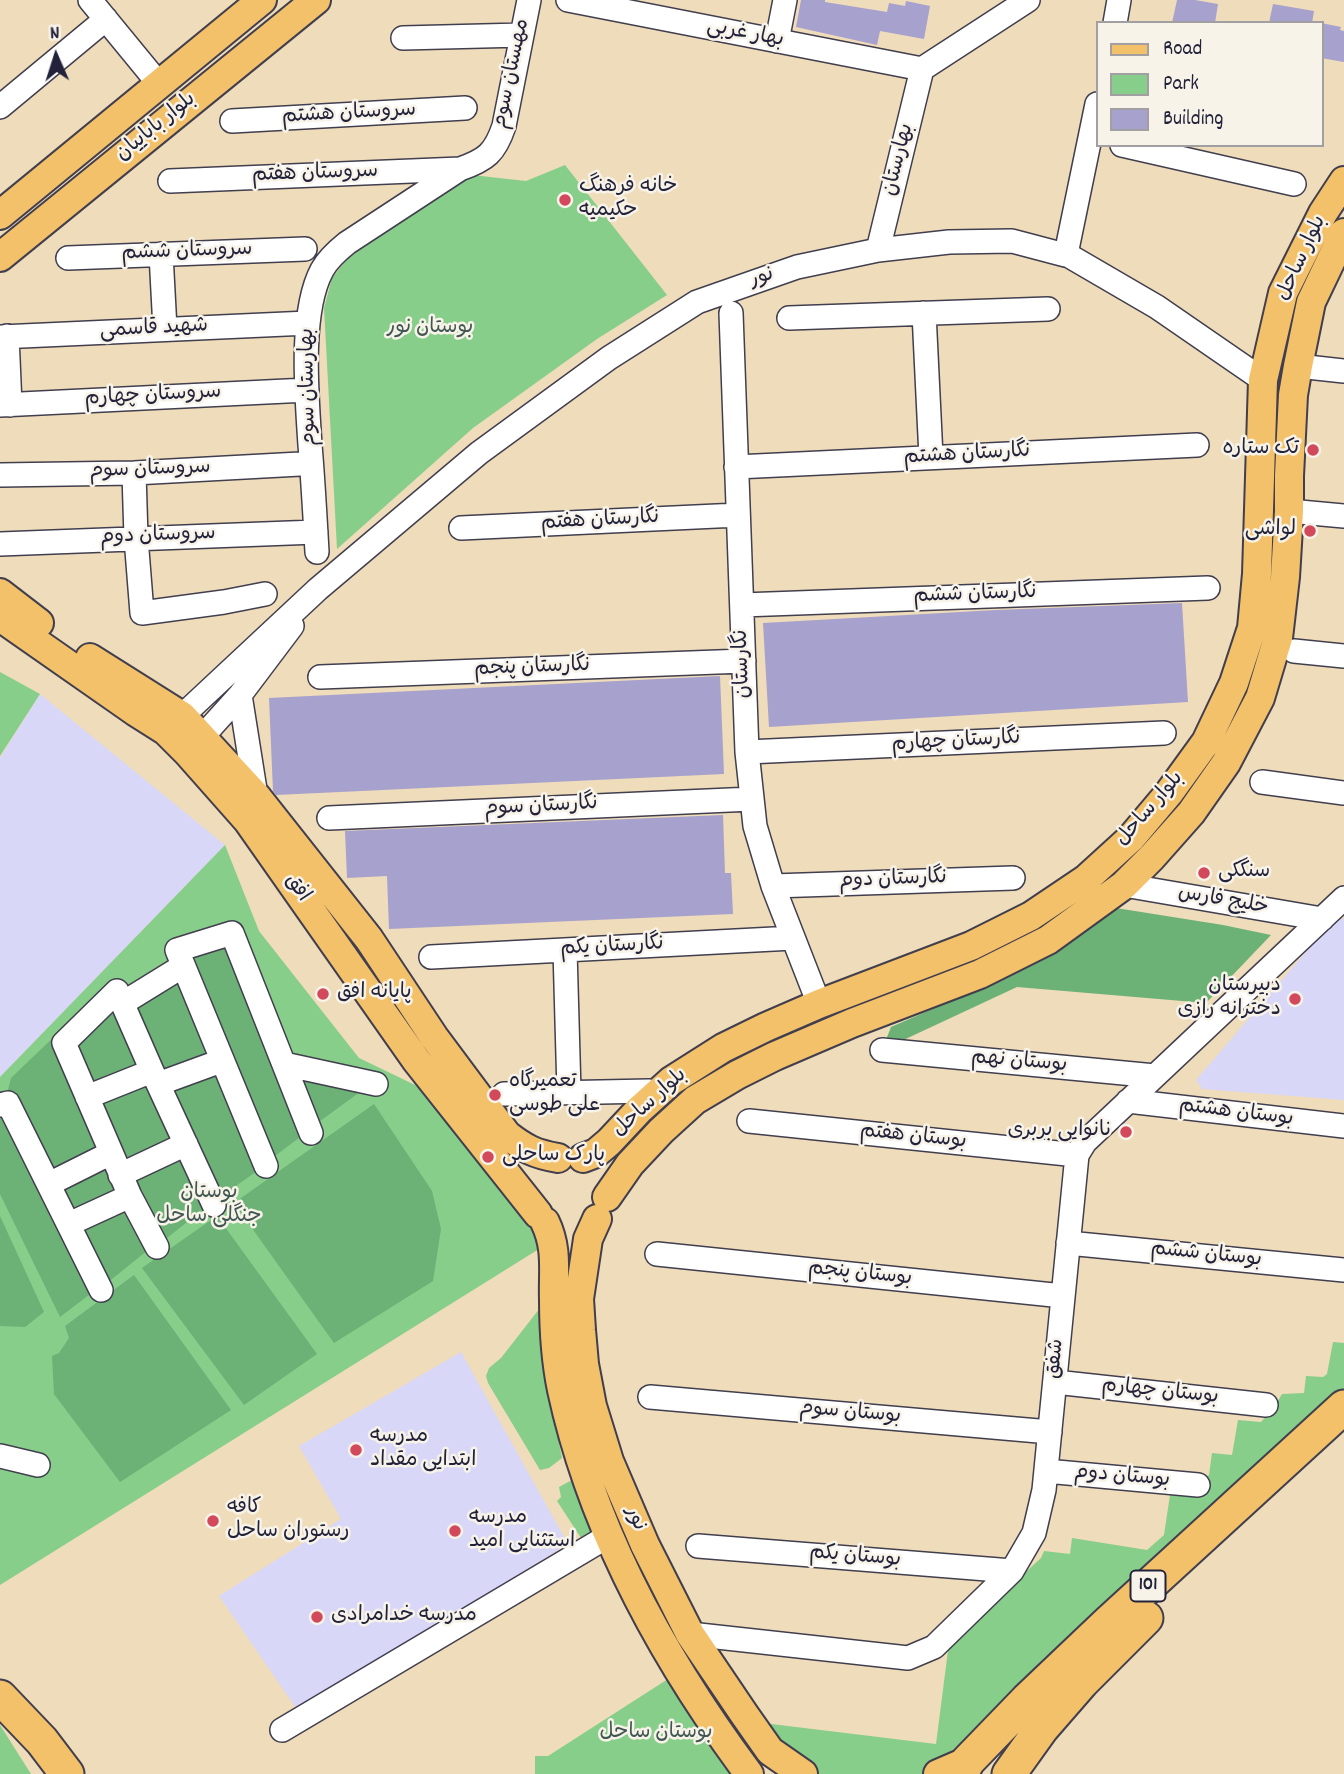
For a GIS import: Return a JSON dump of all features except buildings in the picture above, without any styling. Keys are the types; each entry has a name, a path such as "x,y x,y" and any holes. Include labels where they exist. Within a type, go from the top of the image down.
{"highway":[{"name":"101","path":"962,1770 1027,1700 1108,1623 1344,1407"},
{"name":"101","path":"1009,1774 1042,1728 1123,1639 1344,1434"},
{"path":"0,1697 43,1774"},
{"path":"0,1697 42,1741 67,1774"}],"main road":[{"name":"بلوار باباییان","path":"0,215 262,0"},
{"name":"بلوار باباییان","path":"0,257 316,0"},
{"path":"159,83 181,109"},
{"name":"بلوار ساحل","path":"570,1158 596,1153 671,1081 723,1048 819,1004 971,946 1031,916 1086,879 1130,838 1169,793 1206,741 1234,683 1252,628 1257,574 1263,380 1283,293 1323,214 1344,181"},
{"name":"بلوار ساحل","path":"602,1208 630,1164 660,1131 695,1100 775,1056 980,974 1048,940 1124,884 1191,813 1226,763 1260,698 1278,638 1285,577 1293,395 1311,302 1344,233"},
{"path":"1263,380 1293,395"},
{"name":"افق","path":"0,593 174,724 256,796 369,940 434,1037 507,1135 540,1155 570,1158"},
{"name":"افق","path":"0,617 136,712 174,724"},
{"name":"افق","path":"195,744 416,1060 541,1218"},
{"path":"1086,879 1124,884"},
{"path":"570,1158 593,1164 606,1185 602,1208 587,1227 565,1231 554,1228 541,1218 533,1204 532,1193 538,1172 547,1163 570,1158"},
{"name":"نور","path":"602,1208 589,1239 579,1299 584,1364 592,1406 609,1461 635,1521 691,1634 771,1751 803,1774"},
{"name":"نور","path":"541,1218 554,1245 555,1335 561,1386 584,1470 619,1559 665,1647 718,1733 749,1774"},
{"path":"665,1647 691,1634"},
{"path":"771,1751 793,1774"},
{"path":"938,1774 962,1770"}],"street":[{"path":"90,0 159,83"},
{"name":"مهستان سوم","path":"460,169 490,155 499,141 529,0"},
{"name":"بهار غربی","path":"568,0 922,69"},
{"path":"777,41 785,0"},
{"path":"922,69 1028,0"},
{"path":"1115,21 1119,0"},
{"path":"0,107 106,19"},
{"path":"403,38 522,35"},
{"name":"بهارستان","path":"878,250 922,69"},
{"name":"سروستان هشتم","path":"232,121 465,108"},
{"path":"1066,254 1094,139 1096,116"},
{"path":"1131,147 1294,184"},
{"name":"سروستان هفتم","path":"170,181 460,169"},
{"name":"بهارستان سوم","path":"316,542 307,390 308,323 321,271 332,256 347,243 460,169"},
{"name":"نور","path":"318,589 479,453 608,358 697,302 797,267 878,250 950,242 1012,241 1066,254 1157,307 1263,380"},
{"name":"سروستان ششم","path":"68,258 305,249"},
{"path":"161,254 164,329"},
{"path":"789,318 1048,309"},
{"name":"نگارستان","path":"731,313 747,752 755,826 774,886 819,1004"},
{"path":"924,313 931,457"},
{"name":"شهید قاسمی","path":"3,337 308,323"},
{"path":"3,337 5,405"},
{"path":"1298,366 1344,371"},
{"name":"سروستان چهارم","path":"5,405 307,390"},
{"name":"نگارستان هشتم","path":"736,467 1198,445"},
{"name":"سروستان سوم","path":"0,475 134,473 300,464"},
{"path":"134,473 142,613 265,594"},
{"path":"1289,511 1344,516"},
{"name":"نگارستان هفتم","path":"461,528 738,515"},
{"name":"سروستان دوم","path":"0,544 136,538 316,542"},
{"name":"نگارستان ششم","path":"741,605 1208,588"},
{"path":"195,744 240,695 318,589"},
{"path":"174,724 318,589"},
{"path":"1294,651 1344,656"},
{"name":"نگارستان پنجم","path":"320,677 744,661"},
{"path":"240,695 256,796"},
{"name":"نگارستان چهارم","path":"747,752 1164,733"},
{"path":"1262,782 1344,793"},
{"name":"نگارستان سوم","path":"329,818 752,799"},
{"name":"نگارستان دوم","path":"774,886 1013,877"},
{"name":"خلیج فارس","path":"1124,884 1322,919"},
{"path":"1077,1155 1085,1142 1344,898"},
{"path":"266,1166 177,950 232,933 311,1133"},
{"name":"نگارستان یکم","path":"431,957 793,938"},
{"path":"565,950 569,1092"},
{"path":"123,1003 183,967"},
{"path":"157,1248 120,1175 64,1043 117,990 214,1205"},
{"name":"بوستان نهم","path":"882,1051 1155,1076"},
{"path":"87,1097 221,1061"},
{"path":"284,1064 376,1084"},
{"path":"504,1094 649,1091"},
{"name":"بوستان هشتم","path":"1128,1101 1344,1126"},
{"path":"0,1105 8,1103 101,1290"},
{"name":"بوستان هفتم","path":"749,1121 1077,1155"},
{"path":"120,1175 186,1144"},
{"path":"49,1184 111,1153"},
{"name":"شفق","path":"691,1634 908,1658 934,1647 1012,1571 1034,1533 1044,1490 1077,1155"},
{"path":"69,1224 130,1196"},
{"name":"بوستان ششم","path":"1068,1243 1344,1270"},
{"name":"بوستان پنجم","path":"656,1254 1063,1296"},
{"name":"بوستان چهارم","path":"1055,1382 1266,1405"},
{"name":"بوستان سوم","path":"650,1397 1050,1432"},
{"path":"0,1456 38,1465"},
{"name":"بوستان دوم","path":"1046,1471 1198,1485"},
{"path":"282,1730 610,1535"},
{"name":"بوستان یکم","path":"698,1546 1012,1571"}],"shaded area":[{"path":"40,694 225,845 0,1077 0,758"},
{"name":"دبیرستان دخترانه رازی","path":"1335,918 1344,919 1344,1100 1202,1089 1196,1080"},
{"path":"461,1352 568,1544 298,1711 219,1596 341,1519 299,1446"}],"green space":[{"name":"بوستان نور","path":"565,165 667,295 597,339 473,428 337,549 324,308 332,278 348,258 472,175 526,181"},
{"path":"0,672 40,694 0,756"},
{"name":"بوستان جنگلی ساحل","path":"225,845 259,931 359,1058 440,1097 547,1244 0,1585 0,1077"},
{"path":"1116,908 1271,935 1206,1003 1017,987 882,1050 891,1027 1013,974"},
{"path":"231,937 304,1134 267,1162 182,954"},
{"path":"181,974 213,1059 159,1077 131,1005"},
{"path":"117,994 149,1070 88,1095 67,1044"},
{"path":"57,1034 109,1153 50,1183 7,1094 11,1078"},
{"path":"286,1066 368,1086 312,1127"},
{"path":"221,1067 264,1166 216,1200 164,1086"},
{"path":"151,1073 182,1141 121,1171 89,1099"},
{"path":"374,1104 432,1191 441,1229 433,1281 334,1343 234,1203"},
{"path":"0,1108 98,1288 60,1317 0,1194"},
{"path":"184,1149 210,1204 158,1245 124,1176"},
{"path":"110,1155 128,1195 70,1222 52,1185"},
{"path":"129,1199 153,1246 102,1287 73,1227"},
{"path":"0,1216 44,1312 25,1327 0,1326"},
{"path":"217,1216 317,1354 244,1405 142,1268"},
{"path":"134,1275 231,1410 120,1482 54,1394 52,1356 59,1353 69,1338 65,1326"},
{"path":"540,1308 542,1355 562,1458 549,1468 540,1470 486,1376 489,1368 501,1358"},
{"path":"1333,1342 1344,1343 1344,1395 964,1749 927,1774 811,1774 763,1723 936,1744 949,1643 1041,1558 1044,1551 1070,1554 1072,1538 1147,1550 1164,1535 1170,1495 1209,1475 1212,1453 1232,1455 1238,1420 1261,1422 1282,1394 1304,1393 1306,1376 1323,1377 1327,1374"},
{"path":"572,1480 595,1536 583,1541 557,1501 561,1497 559,1487"},
{"name":"بوستان ساحل","path":"668,1679 732,1774 535,1774 535,1756 548,1756"},
{"path":"0,1725 31,1774 0,1774"}],"place":[{"name":"خانه فرهنگ حکیمیه","path":"565,200"},
{"name":"تک ستاره","path":"1313,450"},
{"name":"لواشی","path":"1310,531"},
{"name":"سنگکی","path":"1204,873"},
{"name":"پایانه افق","path":"323,994"},
{"name":"دبیرستان دخترانه رازی","path":"1295,999"},
{"name":"تعمیرگاه علی طوسی","path":"495,1095"},
{"name":"نانوایی بربری","path":"1126,1132"},
{"name":"پارک ساحلی","path":"488,1157"},
{"name":"مدرسه ابتدایی مقداد","path":"356,1450"},
{"name":"کافه رستوران ساحل","path":"213,1521"},
{"name":"مدرسه استثنایی امید","path":"455,1531"},
{"name":"مدرسه خدامرادی","path":"317,1617"}]}
